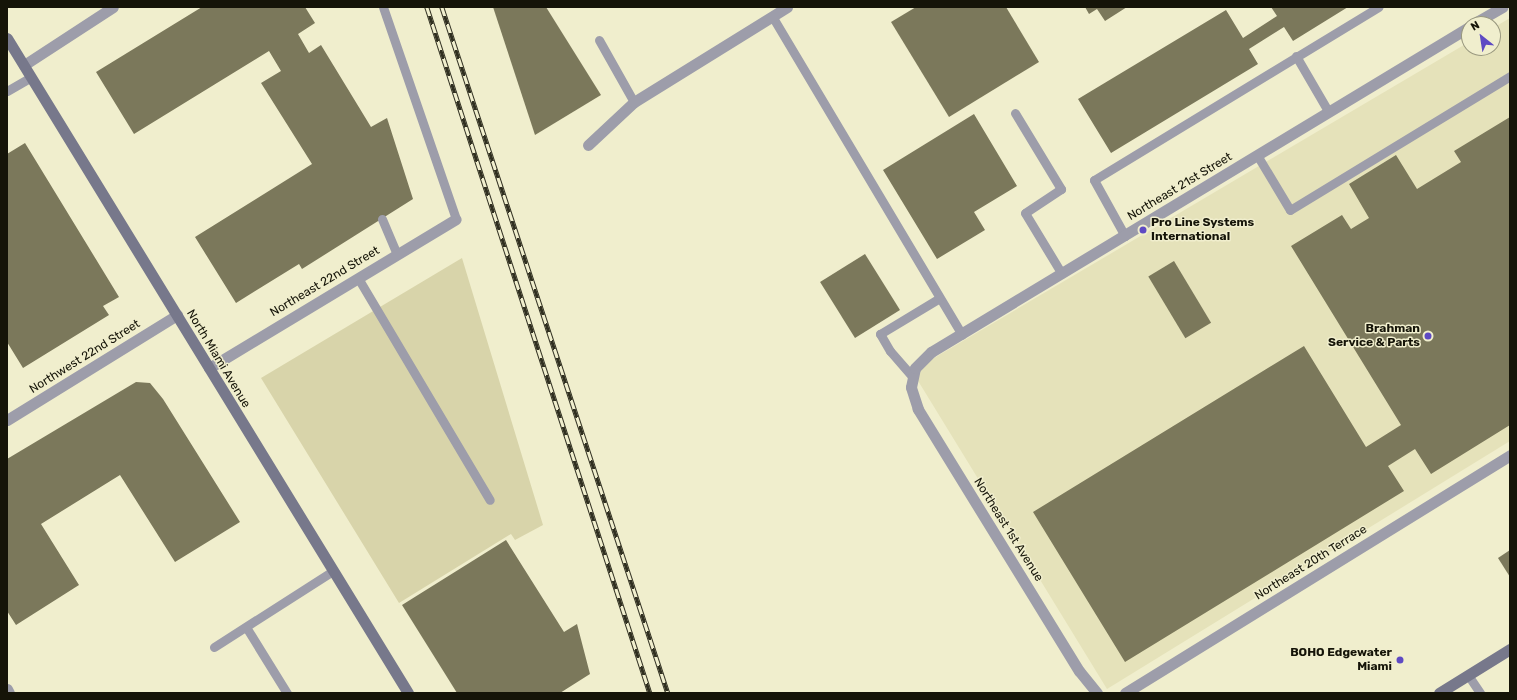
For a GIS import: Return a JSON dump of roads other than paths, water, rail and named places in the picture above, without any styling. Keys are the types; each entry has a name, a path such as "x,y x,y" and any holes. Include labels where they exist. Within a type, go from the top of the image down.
{"main road":[{"name":"North Miami Avenue","path":"7,38 408,693"},
{"path":"1439,693 1510,649"}],"street":[{"path":"24,65 113,7"},
{"path":"588,145 634,102 787,7"},
{"path":"1487,16 1502,7"},
{"name":"Northeast 21st Street","path":"911,375 931,352 962,335 1328,111 1461,32"},
{"name":"Northeast 22nd Street","path":"209,368 456,219"},
{"name":"Northwest 22nd Street","path":"7,420 177,315"},
{"name":"Northeast 1st Avenue","path":"911,375 911,387 918,409 1079,671 1097,693"},
{"name":"Northeast 20th Terrace","path":"1125,693 1510,455"},
{"path":"7,689 9,693"}],"lane":[{"path":"384,7 456,219"},
{"path":"1125,236 1094,180 1378,7"},
{"path":"772,16 938,299 962,335"},
{"path":"599,40 634,102"},
{"path":"1296,56 1328,111"},
{"path":"1256,155 1290,210 1510,76"},
{"path":"7,91 31,77"},
{"path":"1015,113 1062,189 1025,213 1062,274"},
{"path":"382,219 397,255"},
{"path":"358,278 490,500"},
{"path":"911,375 890,351 880,334 938,299"},
{"path":"214,647 333,571"},
{"path":"246,627 287,693"},
{"path":"1468,675 1480,693"}],"railway":[{"path":"427,7 650,693"},
{"path":"442,7 668,693"}],"place":[{"name":"Pro Line Systems International","path":"1143,230"},
{"name":"Brahman Service & Parts","path":"1428,336"},
{"name":"BOHO Edgewater Miami","path":"1400,660"}]}
